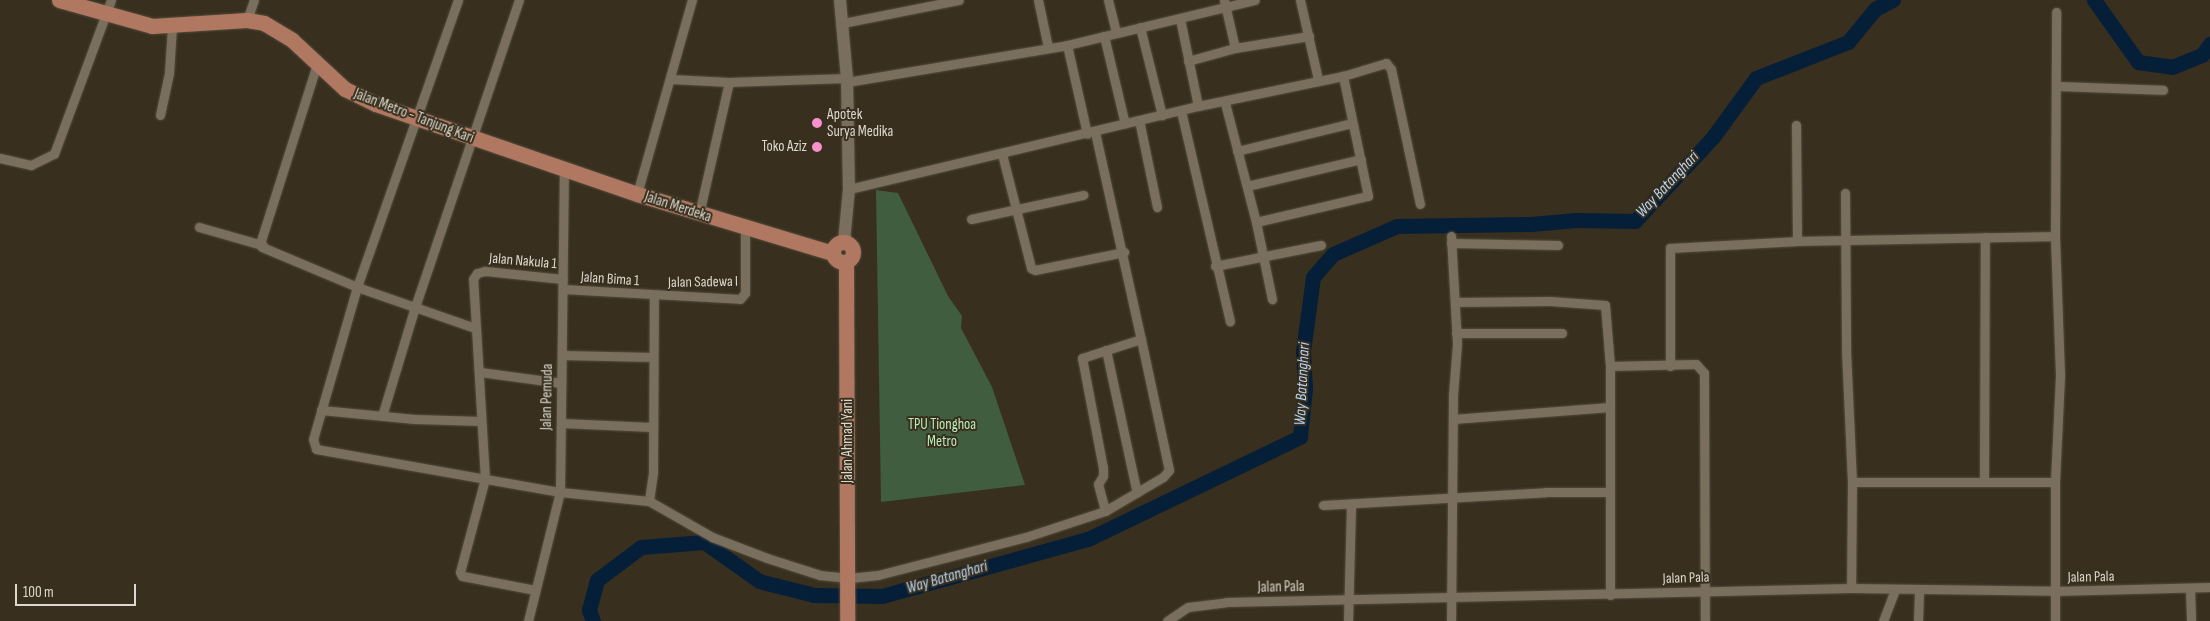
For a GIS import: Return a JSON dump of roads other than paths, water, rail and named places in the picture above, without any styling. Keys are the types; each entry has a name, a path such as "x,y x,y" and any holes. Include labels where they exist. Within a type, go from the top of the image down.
{"main road":[{"name":"Jalan Metro - Tanjung Kari","path":"59,0 106,15 152,26 247,20 280,31 345,89 360,97 526,156"},
{"name":"Jalan Merdeka","path":"526,156 698,214 833,253"},
{"path":"844,242 853,249 852,257 846,262 839,261 833,253 838,243 844,242"},
{"name":"Jalan Ahmad Yani","path":"846,262 847,621"}],"street":[{"path":"0,158 31,165 54,154 111,0"},
{"path":"247,20 254,0"},
{"path":"458,0 418,119 357,287 313,439 316,449 560,492 649,501 712,537 820,575 848,582 1026,538 1105,511 1137,493 1169,470 1124,252 1067,45"},
{"path":"382,416 415,307 471,137 519,0"},
{"path":"637,194 671,80 692,0"},
{"path":"840,0 847,80 849,190 844,242"},
{"path":"843,23 959,0"},
{"path":"1038,0 1048,47"},
{"path":"1108,0 1116,33"},
{"path":"671,80 728,82 847,80 1067,45 1180,19 1225,4 1254,0"},
{"path":"1300,0 1318,79"},
{"path":"1225,4 1235,48"},
{"path":"2055,621 2055,482 2060,374 2055,236 2056,12"},
{"path":"1180,19 1198,106"},
{"path":"160,115 169,73 172,26"},
{"path":"1140,27 1162,115"},
{"path":"1104,36 1125,124"},
{"path":"1188,61 1235,48 1309,36"},
{"path":"849,190 1198,106 1224,102 1318,79 1344,76 1382,63 1389,65 1420,204"},
{"path":"262,245 317,64"},
{"path":"1256,222 1367,196 1369,193 1352,123 1344,76"},
{"path":"698,214 728,82"},
{"path":"2056,86 2163,90"},
{"path":"1224,102 1256,222 1261,254 1272,299"},
{"path":"1181,110 1215,266 1230,321"},
{"path":"1140,120 1157,207"},
{"path":"1237,151 1352,123"},
{"path":"1796,125 1797,237 1799,241"},
{"path":"1002,154 1032,270 1124,252"},
{"path":"1247,186 1361,159"},
{"name":"Jalan Pemuda","path":"528,621 560,492 564,169"},
{"path":"1845,193 1852,482 1851,588"},
{"path":"972,219 1083,195"},
{"path":"199,227 262,245 357,287 475,328 480,372 485,479 460,574 535,590"},
{"name":"Jalan Sadewa I","path":"654,296 742,298 745,293 746,229"},
{"path":"1670,366 1670,248 1846,239 2055,236"},
{"path":"1984,482 1985,237"},
{"path":"1451,621 1456,333 1451,240 1558,245"},
{"path":"1215,266 1261,254 1321,245"},
{"name":"Jalan Nakula 1","path":"475,328 473,279 477,273 563,279"},
{"name":"Jalan Bima 1","path":"563,289 654,296"},
{"path":"649,501 653,471 654,296"},
{"path":"1455,302 1605,304 1610,366 1610,594"},
{"path":"1456,333 1562,333"},
{"path":"1105,511 1098,484 1103,476 1103,468 1082,358 1141,339"},
{"path":"1106,350 1137,493"},
{"path":"562,355 653,357"},
{"path":"1610,366 1696,364 1704,372 1705,621"},
{"path":"480,372 561,382"},
{"path":"1454,419 1609,407"},
{"path":"321,410 382,416 481,421"},
{"path":"561,423 652,427"},
{"path":"1852,482 2055,482"},
{"path":"1323,505 1610,492"},
{"path":"1348,621 1351,504"},
{"name":"Jalan Pala","path":"1168,621 1196,605 1349,600 1851,588 2055,591 2210,587"},
{"path":"2190,589 2192,621"},
{"path":"1883,621 1895,590"},
{"path":"1918,621 1919,590"}],"waterway":[{"name":"Way Batanghari","path":"593,621 589,610 597,580 641,547 704,542 759,581 814,595 882,596 1088,539 1300,437 1305,389 1303,351 1313,277 1333,254 1397,226 1531,224 1576,220 1635,221 1713,137 1756,78 1848,42 1875,9 1893,0"},
{"name":"Way Batanghari","path":"2094,0 2138,62 2172,67 2202,55 2210,44"}],"place":[{"name":"Apotek Surya Medika","path":"817,123"},
{"name":"Toko Aziz","path":"817,147"}],"park label":[{"name":"TPU Tionghoa Metro","path":"942,432"}]}
